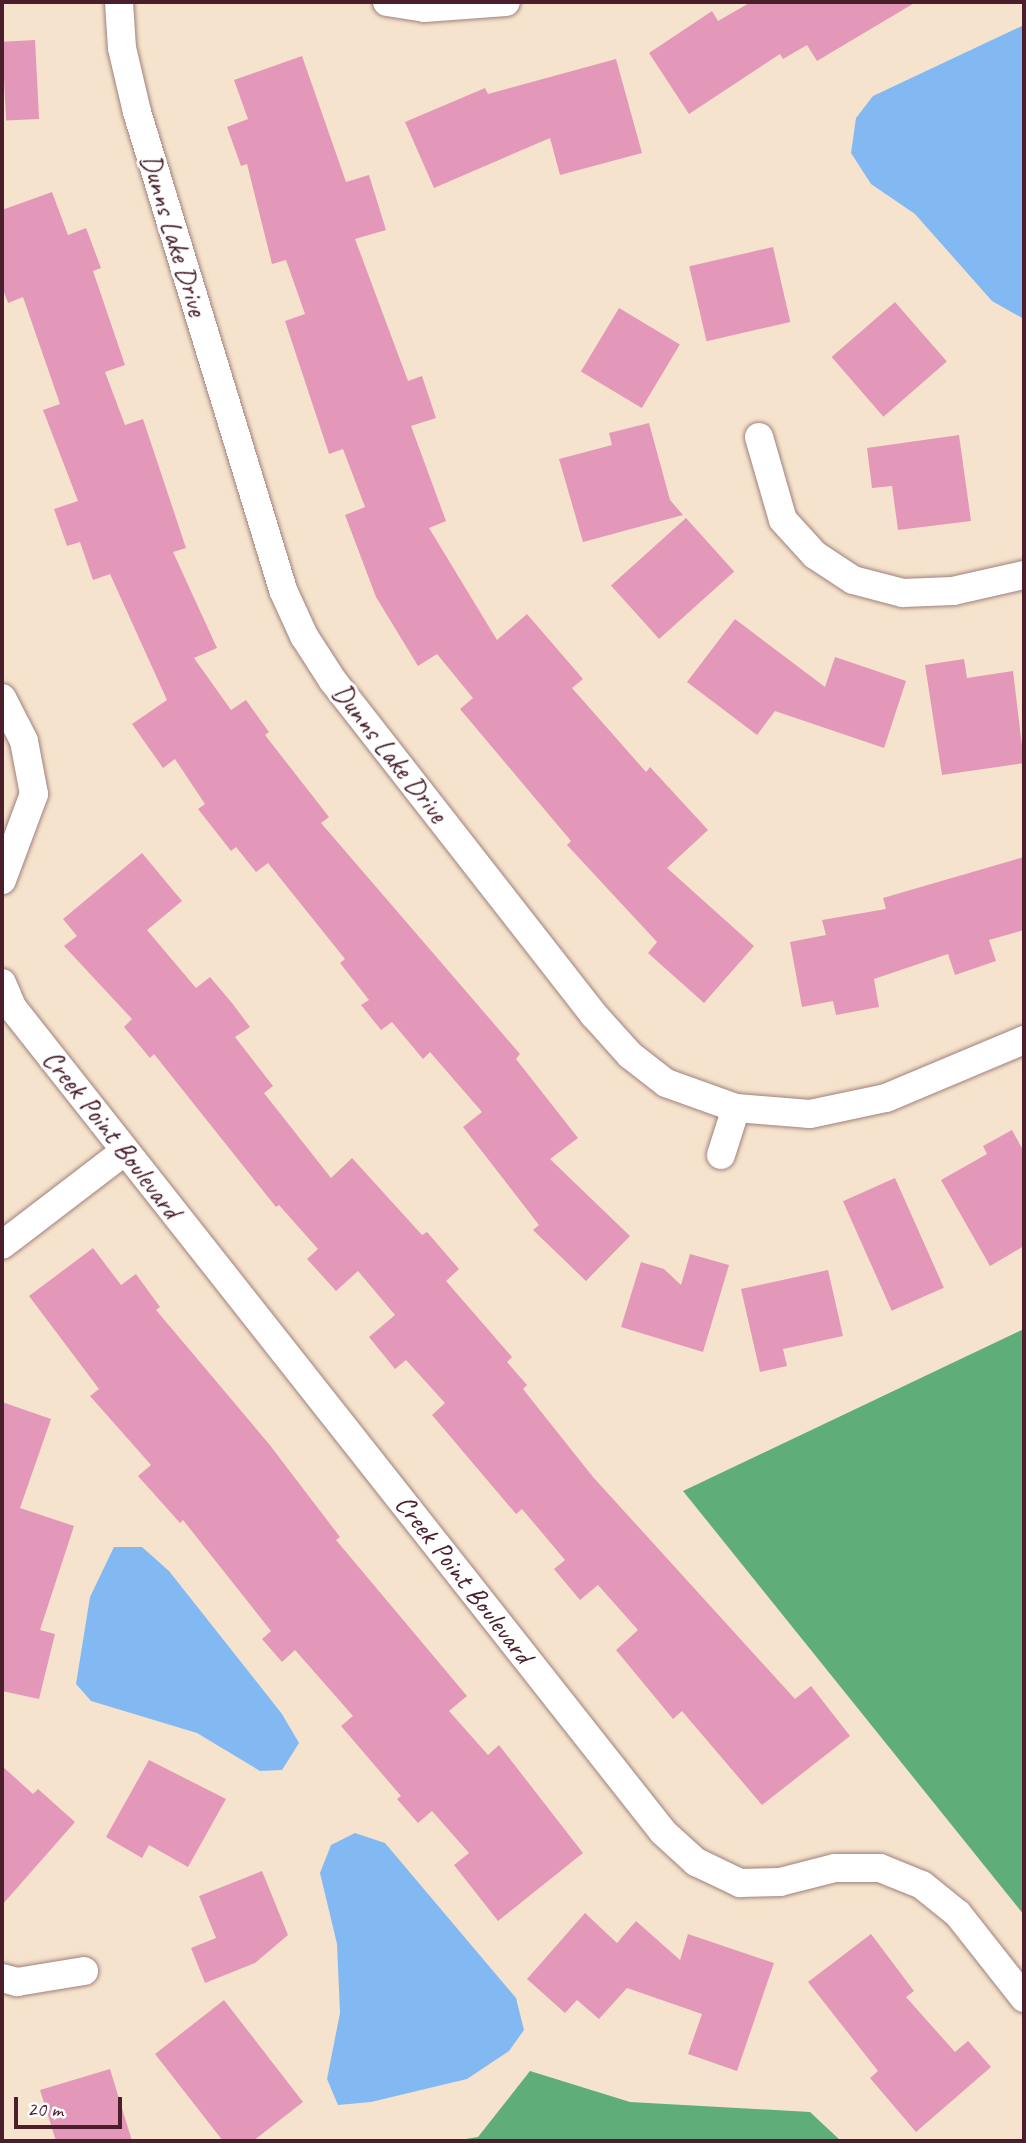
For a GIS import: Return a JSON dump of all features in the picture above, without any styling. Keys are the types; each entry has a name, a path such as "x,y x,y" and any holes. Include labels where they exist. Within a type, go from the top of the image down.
{"street":[{"name":"Dunns Lake Drive","path":"119,2 122,48 137,112 283,590 304,636 333,681 594,1015 630,1055 667,1083 736,1108 810,1114 886,1098 1024,1040"},
{"path":"387,2 424,8 488,7 506,2"},
{"path":"759,437 783,520 815,555 853,580 903,593 953,591 1024,575"},
{"path":"2,698 24,741 34,794 2,880"},
{"name":"Creek Point Boulevard","path":"2,983 12,1007 663,1832 696,1862 740,1883 780,1882 835,1868 880,1868 922,1885 958,1914 1024,1998"},
{"path":"721,1155 736,1108"},
{"path":"2,1245 125,1151"},
{"path":"2,1978 18,1982 84,1971"}],"green space":[{"path":"1024,1329 1024,1915 683,1491"},
{"path":"530,2071 630,2102 810,2112 841,2141 454,2141 478,2137"}],"water":[{"path":"1024,25 1024,319 992,301 915,214 871,184 851,153 856,118 873,96"},
{"path":"114,1547 142,1547 169,1571 282,1714 299,1743 282,1770 260,1771 197,1733 91,1701 76,1684 90,1597"},
{"path":"355,1833 385,1843 516,1998 524,2030 509,2051 467,2079 371,2102 338,2105 327,2079 340,2013 337,1944 320,1873 331,1845"}],"building":[{"path":"751,2 916,2 817,61 807,45 783,59 780,54 689,114 649,53 712,11 718,21"},
{"path":"35,40 39,119 6,121 2,42"},
{"path":"302,56 346,182 369,175 386,230 355,239 408,381 422,376 436,418 411,426 446,521 429,528 497,640 527,614 583,679 572,688 646,772 650,767 708,830 667,868 754,946 704,1003 648,953 657,942 567,845 571,841 460,709 473,698 437,654 418,666 376,597 345,515 365,507 343,449 329,454 285,321 305,314 286,260 272,264 247,164 241,166 227,127 248,119 234,80"},
{"path":"616,59 642,153 560,175 550,138 434,188 405,122 485,88 488,94"},
{"path":"52,192 68,235 86,228 101,268 93,271 125,365 105,372 125,425 143,419 186,548 173,552 217,648 194,658 231,710 246,700 269,732 265,735 329,817 321,823 520,1054 516,1059 578,1138 550,1159 630,1236 586,1281 533,1230 539,1225 463,1127 482,1112 430,1052 423,1059 392,1022 381,1030 361,1005 369,1000 340,963 345,959 268,863 256,872 236,847 231,851 198,809 205,804 175,759 163,768 132,724 167,700 110,574 93,580 80,542 67,546 54,509 78,501 43,410 60,404 23,297 8,303 2,287 2,210"},
{"path":"773,247 790,322 707,341 689,266"},
{"path":"895,302 947,362 883,417 832,357"},
{"path":"619,308 680,345 642,408 581,371"},
{"path":"649,423 670,500 683,515 583,542 559,459 612,445 609,433"},
{"path":"959,435 971,521 898,530 892,486 872,488 867,448"},
{"path":"686,518 734,572 659,639 611,586"},
{"path":"735,619 825,687 835,657 906,681 884,748 775,711 757,735 687,682"},
{"path":"964,659 967,678 1013,671 1024,763 942,775 925,665"},
{"path":"142,853 182,901 147,930 196,988 210,977 250,1027 235,1037 273,1086 264,1093 331,1178 352,1158 422,1235 427,1232 459,1269 446,1281 512,1357 507,1362 527,1385 523,1389 593,1477 795,1699 811,1686 850,1736 762,1805 682,1711 673,1719 616,1650 638,1630 598,1585 580,1600 554,1569 565,1560 522,1509 516,1514 432,1415 445,1403 406,1360 395,1369 369,1337 395,1315 358,1271 336,1291 307,1259 318,1249 279,1205 276,1207 154,1054 150,1058 124,1027 132,1019 64,946 77,936 63,919"},
{"path":"1024,857 1024,930 989,940 996,961 955,975 948,954 874,979 879,1007 836,1015 833,1001 802,1007 790,942 826,935 822,920 886,909 883,898"},
{"path":"1012,1130 1024,1152 1024,1246 990,1266 941,1180 987,1154 983,1146"},
{"path":"895,1178 944,1288 892,1311 843,1201"},
{"path":"93,1248 121,1285 136,1274 160,1307 156,1310 269,1444 340,1537 336,1540 467,1696 449,1711 488,1755 499,1745 583,1853 498,1921 454,1865 469,1853 432,1811 418,1823 397,1799 401,1796 341,1726 353,1716 295,1650 282,1662 262,1639 271,1631 183,1520 180,1523 138,1476 151,1465 90,1396 99,1389 29,1296"},
{"path":"690,1254 729,1265 703,1352 621,1327 641,1262 664,1269 681,1285"},
{"path":"828,1270 843,1336 783,1349 787,1366 760,1372 741,1289"},
{"path":"2,1402 51,1419 20,1508 74,1526 40,1630 55,1634 39,1699 2,1691"},
{"path":"149,1760 226,1799 188,1867 149,1845 142,1858 106,1837"},
{"path":"2,1766 33,1794 38,1789 75,1822 2,1905"},
{"path":"262,1871 288,1935 255,1963 205,1983 191,1948 216,1938 199,1896"},
{"path":"585,1913 617,1943 636,1921 680,1960 688,1934 774,1963 737,2071 688,2054 702,2014 627,1988 599,2019 577,2000 565,2013 527,1979"},
{"path":"871,1934 914,1991 906,1997 955,2052 968,2041 991,2067 916,2132 870,2078 878,2071 808,1982"},
{"path":"224,2000 303,2102 253,2141 223,2141 155,2054"},
{"path":"110,2069 132,2141 56,2141 40,2090"}]}
